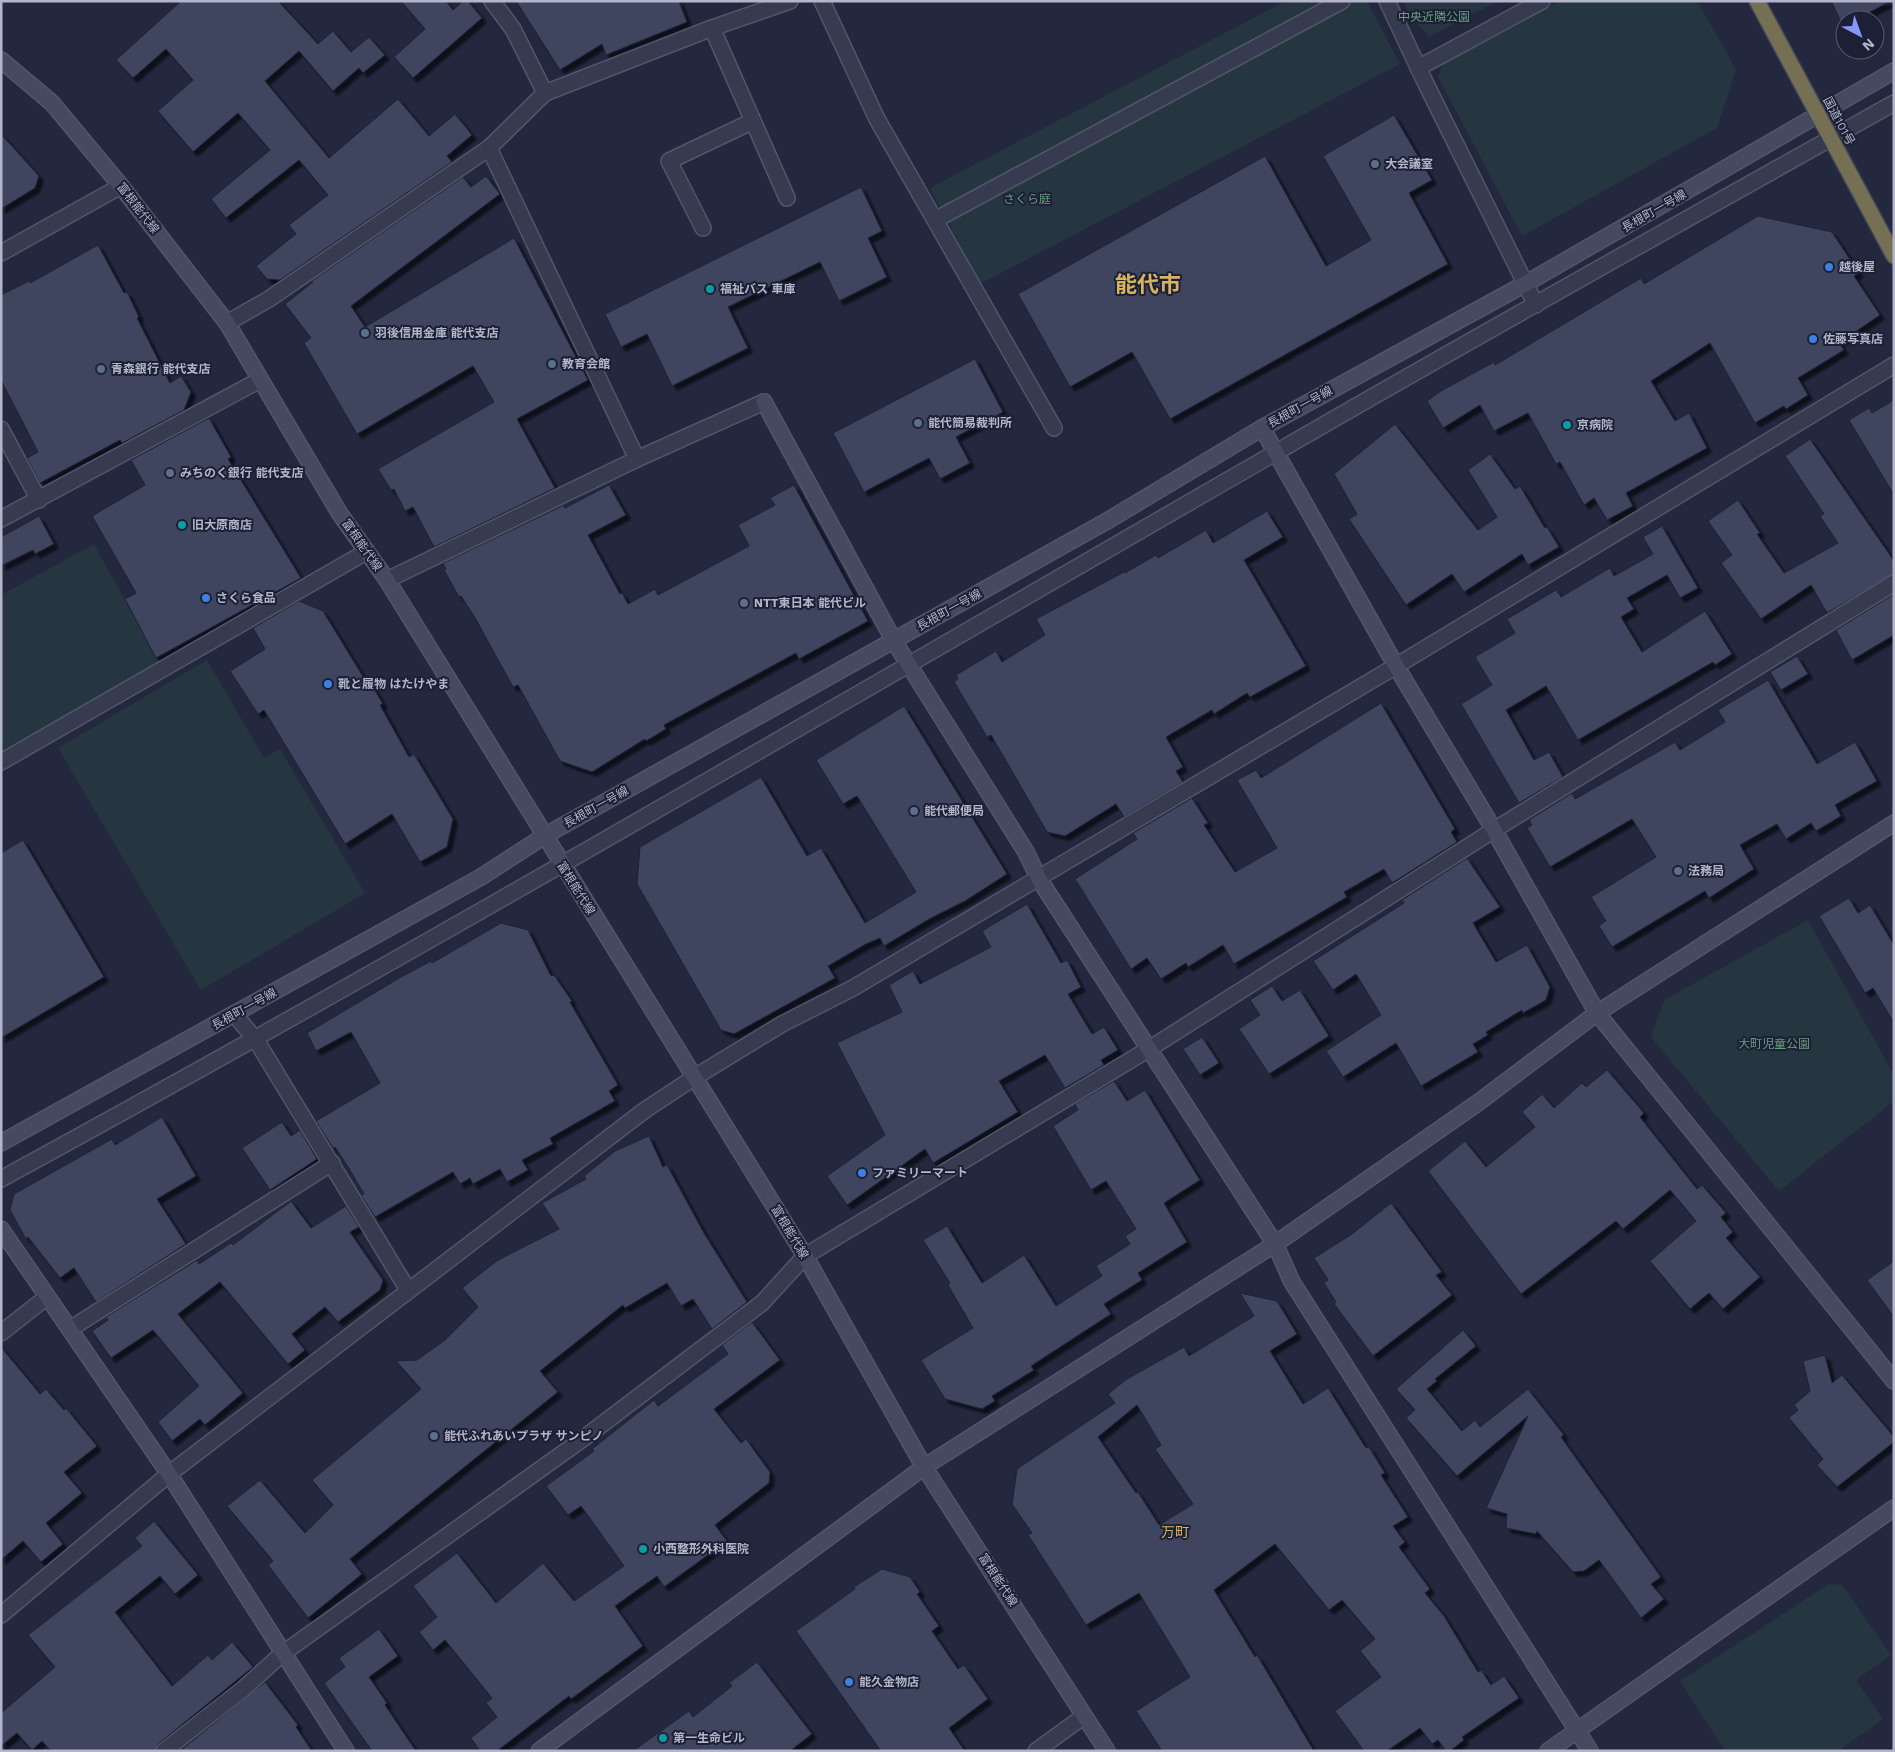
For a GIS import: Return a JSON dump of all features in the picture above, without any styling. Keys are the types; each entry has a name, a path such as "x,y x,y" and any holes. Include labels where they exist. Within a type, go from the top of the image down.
{"highway":[{"name":"国道101号","path":"1756,1 1894,256"}],"street":[{"path":"492,1 513,29 545,93"},
{"path":"822,1 878,119 1054,428"},
{"path":"935,220 1342,1"},
{"path":"1387,1 1418,68 1536,305"},
{"path":"1418,68 1542,1"},
{"path":"227,324 269,299 489,148 545,93 780,3"},
{"path":"712,28 787,198"},
{"name":"富根能代線","path":"1,60 52,103 122,186 227,324 340,514 387,580 805,1256 924,1467 1107,1751"},
{"name":"長根町一号線","path":"1,1143 481,877 546,836 1108,521 1262,428 1525,284 1894,71"},
{"path":"1,1179 256,1040 910,666 1277,452 1894,103"},
{"path":"703,228 669,161 753,121"},
{"path":"489,148 637,459"},
{"path":"1,253 122,186"},
{"path":"1,1615 170,1474 408,1290 645,1110 694,1076 782,1024 853,988 1039,879 1894,365"},
{"path":"1,519 260,380"},
{"path":"387,580 637,459 764,402 894,641 1026,852 1039,879 1275,1244 1292,1282 1590,1751"},
{"path":"1262,428 1396,666 1494,830 1597,1012 1894,1381"},
{"path":"1,429 39,500"},
{"path":"1,762 366,552"},
{"path":"164,1751 282,1654 584,1438 762,1303 805,1256 1148,1049 1494,830 1894,583"},
{"path":"539,1751 924,1467 1275,1244 1479,1102 1597,1012 1894,823"},
{"path":"234,1014 256,1040 408,1290"},
{"path":"70,1329 332,1163"},
{"path":"1,1229 170,1474 282,1654 346,1751"},
{"path":"1,1333 48,1297"},
{"path":"1548,1751 1894,1508"},
{"path":"1036,1751 1084,1716"}],"green space":[{"name":"さくら庭","path":"1286,1 1367,1 1400,64 980,284 930,188"},
{"name":"中央近隣公園","path":"1403,1 1498,1 1429,37 1408,12"},
{"path":"1559,1 1697,1 1736,69 1717,128 1522,236 1438,77 1443,64"},
{"path":"94,544 160,665 1,751 1,595"},
{"path":"207,660 264,758 280,749 365,893 201,990 58,748"},
{"name":"大町児童公園","path":"1808,920 1894,1075 1894,1101 1779,1191 1651,1037 1664,1000"},
{"path":"1829,1584 1842,1585 1891,1655 1856,1680 1883,1719 1838,1751 1725,1751 1680,1681"}],"building":[{"path":"181,1 278,1 318,44 333,31 351,52 369,37 385,55 363,73 359,68 333,91 299,51 265,81 329,158 398,99 429,136 455,114 472,135 447,156 452,162 280,280 267,279 256,266 296,234 289,225 328,195 299,160 226,218 211,199 270,150 238,113 193,152 158,111 193,80 166,49 133,78 116,60"},
{"path":"401,1 446,1 453,10 463,1 468,1 482,18 413,78 394,57 425,29"},
{"path":"516,1 679,1 687,22 606,55 602,44 560,70"},
{"path":"1831,1 1891,1 1874,10 1835,10"},
{"path":"1394,115 1432,180 1409,193 1448,264 1170,419 1132,352 1070,387 1018,294 1265,156 1326,266 1371,240 1323,156"},
{"path":"1,134 39,176 35,188 1,209"},
{"path":"486,176 500,194 351,306 365,327 514,238 588,380 517,419 555,488 434,547 413,507 405,511 394,489 391,490 378,469 494,402 473,366 357,434 304,343 311,338 285,304 313,282 310,282 463,177 471,187"},
{"name":"福祉バス 車庫","path":"861,187 882,231 868,238 887,277 839,301 820,262 728,307 748,348 672,386 647,334 621,347 605,314"},
{"path":"1758,216 1832,232 1859,273 1854,276 1880,315 1839,343 1844,350 1798,378 1808,395 1786,409 1784,406 1755,423 1710,343 1651,381 1675,421 1689,413 1707,448 1626,493 1633,506 1607,520 1594,498 1584,505 1560,462 1556,464 1528,413 1494,431 1480,405 1443,428 1427,401 1441,391 1494,362 1495,365 1641,278 1644,284"},
{"path":"98,245 124,293 127,292 139,317 137,318 170,383 181,376 191,392 184,410 122,443 120,440 40,483 27,458 38,452 1,380 1,295 29,281 30,283"},
{"name":"能代簡易裁判所","path":"975,359 1003,412 956,437 970,463 940,479 929,458 864,492 833,433"},
{"path":"1894,400 1894,495 1849,420 1869,408 1872,413"},
{"path":"209,418 231,457 228,459 301,578 156,658 125,599 136,593 92,516 145,485 131,460"},
{"path":"1395,424 1478,530 1497,517 1468,470 1490,454 1515,489 1520,486 1545,528 1547,527 1559,547 1528,565 1522,554 1464,592 1452,574 1406,605 1349,519 1357,514 1334,474"},
{"path":"1810,439 1894,561 1894,574 1827,613 1811,585 1761,619 1721,563 1732,555 1708,521 1738,500 1760,533 1757,534 1784,573 1838,543 1820,516 1824,514 1785,456"},
{"path":"609,485 626,515 588,535 620,594 622,593 628,604 655,589 658,595 749,546 738,525 775,505 770,498 794,485 868,621 799,659 796,653 664,725 666,729 646,741 645,739 592,772 560,761 518,685 513,687 474,616 461,596 459,597 444,570 446,569 443,563 564,505 565,508"},
{"path":"1267,511 1283,537 1244,560 1306,666 1250,697 1247,693 1214,714 1212,710 1166,737 1183,767 1176,771 1183,782 1124,817 1116,804 1065,836 1047,832 991,735 987,737 954,682 958,679 956,675 996,651 1002,662 1045,635 1036,619 1156,555 1158,558 1206,530 1213,543"},
{"path":"39,516 54,544 35,554 33,550 1,566 1,537"},
{"path":"1662,526 1698,588 1680,598 1667,575 1627,598 1634,609 1621,617 1642,652 1705,611 1732,654 1715,665 1713,662 1578,740 1546,686 1506,710 1534,760 1549,752 1563,777 1519,803 1461,704 1492,685 1475,657 1515,633 1507,619 1556,590 1561,597 1610,568 1614,576 1653,554 1643,537"},
{"path":"1894,594 1894,635 1852,660 1836,630"},
{"path":"299,601 323,611 367,683 370,682 383,704 380,705 409,757 414,754 453,819 447,847 420,862 392,814 345,844 264,710 258,714 230,671 265,649 253,628"},
{"path":"1797,656 1808,674 1781,690 1770,672"},
{"path":"1768,680 1817,764 1855,742 1877,781 1835,805 1841,816 1816,831 1811,823 1786,839 1777,824 1740,845 1754,869 1709,898 1705,891 1612,947 1599,926 1606,921 1591,897 1656,857 1632,819 1550,867 1527,828 1532,825 1529,820 1572,793 1575,799 1675,742 1680,750 1725,722 1718,710"},
{"path":"1381,703 1455,829 1451,832 1457,842 1392,883 1384,869 1344,892 1347,897 1234,964 1223,945 1188,967 1186,963 1161,979 1147,958 1131,969 1075,879 1137,839 1133,833 1192,798 1208,823 1204,825 1235,872 1277,848 1237,780 1256,770 1261,778"},
{"path":"904,706 1007,874 965,901 931,918 884,946 880,938 828,966 835,978 734,1034 721,1030 637,884 640,847 761,777 807,856 821,848 865,923 916,892 857,796 843,804 816,760"},
{"path":"23,840 104,977 1,1038 1,853"},
{"path":"1467,858 1500,907 1473,923 1496,962 1527,945 1550,987 1546,1000 1523,1013 1522,1010 1486,1032 1488,1035 1473,1044 1478,1052 1421,1086 1396,1043 1343,1077 1326,1051 1381,1015 1356,974 1333,990 1313,961 1404,903 1402,900"},
{"path":"1849,898 1858,913 1870,905 1894,945 1894,1023 1873,988 1865,993 1819,916"},
{"path":"1027,904 1061,963 1067,960 1081,987 1068,994 1092,1034 1104,1027 1118,1050 1101,1060 1104,1065 1065,1088 1045,1055 999,1081 1018,1112 933,1163 925,1149 847,1205 827,1176 885,1135 837,1043 902,1012 889,985 913,971 920,984 991,947 982,931"},
{"path":"501,923 528,930 551,976 554,975 572,1001 570,1002 618,1085 609,1091 615,1101 550,1138 553,1144 522,1160 528,1170 507,1182 500,1169 473,1184 470,1178 460,1184 453,1172 375,1217 361,1195 364,1194 350,1170 316,1121 380,1083 351,1032 316,1051 307,1033 401,977 431,961 432,963"},
{"path":"1272,986 1282,1001 1300,990 1329,1036 1269,1074 1239,1029 1260,1015 1250,1000"},
{"path":"1202,1037 1219,1063 1200,1075 1183,1049"},
{"path":"1607,1070 1644,1113 1640,1117 1697,1189 1702,1185 1726,1213 1721,1217 1733,1232 1726,1238 1760,1277 1723,1309 1709,1293 1690,1309 1650,1261 1696,1221 1670,1190 1623,1229 1616,1221 1521,1294 1428,1171 1465,1141 1486,1167 1535,1127 1522,1112 1542,1094 1554,1108 1582,1083 1586,1087"},
{"path":"1114,1081 1127,1101 1145,1090 1200,1180 1164,1203 1187,1242 1138,1273 1142,1280 1104,1304 1111,1314 1031,1366 1034,1370 992,1396 995,1401 982,1409 945,1399 921,1360 973,1328 948,1285 950,1283 923,1240 947,1226 982,1283 1024,1255 1056,1306 1102,1276 1096,1266 1130,1244 1125,1236 1136,1229 1106,1181 1091,1190 1053,1126 1078,1110 1075,1104"},
{"path":"162,1117 196,1176 157,1199 186,1244 96,1302 74,1268 60,1278 28,1237 26,1239 10,1210 14,1194 112,1139 115,1145"},
{"path":"282,1122 291,1136 300,1130 317,1159 270,1190 242,1148"},
{"path":"649,1136 663,1167 667,1165 704,1233 747,1302 712,1329 693,1299 681,1306 667,1283 625,1308 623,1305 540,1371 558,1392 350,1559 362,1574 308,1618 268,1565 273,1561 227,1506 260,1480 305,1533 333,1505 312,1480 421,1389 396,1361 417,1360 445,1340 478,1307 462,1288 498,1260 559,1229 542,1203 586,1179 584,1176 615,1151"},
{"path":"291,1201 311,1228 346,1206 359,1227 350,1232 383,1280 380,1290 338,1322 325,1307 292,1334 305,1350 288,1364 220,1282 178,1314 243,1393 205,1425 200,1419 172,1441 158,1422 199,1386 153,1330 111,1358 92,1331 108,1320 106,1317 197,1260 199,1264 231,1243 233,1245"},
{"path":"1391,1203 1442,1272 1436,1275 1452,1295 1373,1356 1334,1304 1336,1302 1324,1283 1328,1280 1314,1258 1352,1234"},
{"path":"1894,1261 1894,1317 1867,1280"},
{"path":"1240,1293 1277,1301 1297,1334 1270,1351 1303,1404 1328,1388 1366,1448 1369,1447 1385,1473 1381,1475 1408,1517 1393,1526 1405,1542 1399,1547 1430,1589 1425,1593 1444,1616 1478,1672 1481,1670 1491,1685 1504,1676 1519,1698 1462,1737 1464,1740 1450,1751 1446,1751 1438,1740 1432,1744 1420,1728 1387,1751 1364,1751 1335,1711 1381,1677 1360,1651 1375,1639 1342,1600 1329,1610 1275,1544 1214,1590 1255,1657 1257,1655 1314,1751 1162,1751 1136,1711 1190,1677 1139,1593 1086,1625 1028,1535 1032,1533 1012,1504 1017,1469 1115,1403 1108,1394 1127,1379 1184,1347 1189,1356 1254,1316","holes":["1137,1405 1161,1445 1155,1449 1193,1504 1159,1525 1138,1492 1136,1493 1098,1437"]},
{"path":"752,1322 780,1360 714,1409 741,1443 746,1439 770,1472 769,1483 715,1525 727,1541 664,1587 657,1576 615,1606 643,1646 571,1699 569,1696 497,1751 480,1751 471,1738 497,1717 486,1703 492,1698 445,1640 433,1650 419,1632 437,1617 413,1586 457,1553 496,1603 543,1563 574,1601 624,1566 581,1506 568,1515 546,1486 594,1451 592,1449 654,1400 658,1406 728,1354 722,1345"},
{"path":"1463,1330 1476,1346 1435,1379 1437,1381 1427,1389 1462,1431 1475,1420 1480,1427 1528,1389 1564,1435 1561,1437 1661,1577 1651,1584 1664,1599 1641,1618 1599,1560 1584,1571 1573,1572 1537,1531 1536,1534 1506,1528 1507,1514 1486,1508 1528,1416 1457,1476 1406,1418 1415,1410 1396,1389"},
{"path":"1,1347 40,1394 46,1389 64,1410 66,1408 97,1446 64,1472 82,1493 46,1523 63,1544 41,1562 23,1541 1,1560"},
{"path":"1825,1355 1832,1383 1842,1375 1894,1437 1894,1442 1837,1487 1817,1465 1823,1459 1789,1418 1798,1410 1794,1405 1810,1391 1803,1361"},
{"path":"154,1521 198,1575 175,1594 160,1576 115,1612 172,1686 208,1655 212,1660 232,1642 253,1667 158,1744 155,1751 51,1751 42,1741 32,1750 17,1733 1,1746 1,1713 55,1667 28,1635 142,1546 135,1538"},
{"path":"882,1569 910,1577 920,1592 917,1594 939,1626 932,1631 958,1669 964,1665 988,1699 949,1728 965,1751 881,1751 796,1631 855,1589 854,1587"},
{"path":"379,1629 398,1656 369,1677 387,1703 385,1705 416,1751 372,1751 324,1683 345,1667 339,1658"},
{"path":"757,1662 812,1734 790,1751 633,1751 689,1711 693,1717 732,1686 729,1683"},
{"path":"265,1682 298,1725 296,1727 312,1751 180,1751"}],"place":[{"name":"大会議室","path":"1375,164"},
{"name":"越後屋","path":"1829,267"},
{"name":"福祉バス 車庫","path":"710,289"},
{"name":"羽後信用金庫 能代支店","path":"365,333"},
{"name":"佐藤写真店","path":"1813,339"},
{"name":"教育会館","path":"552,364"},
{"name":"青森銀行 能代支店","path":"101,369"},
{"name":"能代簡易裁判所","path":"918,423"},
{"name":"京病院","path":"1567,425"},
{"name":"みちのく銀行 能代支店","path":"170,473"},
{"name":"旧大原商店","path":"182,525"},
{"name":"さくら食品","path":"206,598"},
{"name":"NTT東日本 能代ビル","path":"744,603"},
{"name":"靴と履物 はたけやま","path":"328,684"},
{"name":"能代郵便局","path":"914,811"},
{"name":"法務局","path":"1678,871"},
{"name":"ファミリーマート","path":"862,1173"},
{"name":"能代ふれあいプラザ サンピノ","path":"434,1436"},
{"name":"小西整形外科医院","path":"643,1549"},
{"name":"能久金物店","path":"849,1682"},
{"name":"第一生命ビル","path":"663,1738"}],"district":[{"name":"能代市","path":"1148,284"},
{"name":"万町","path":"1175,1532"}]}
